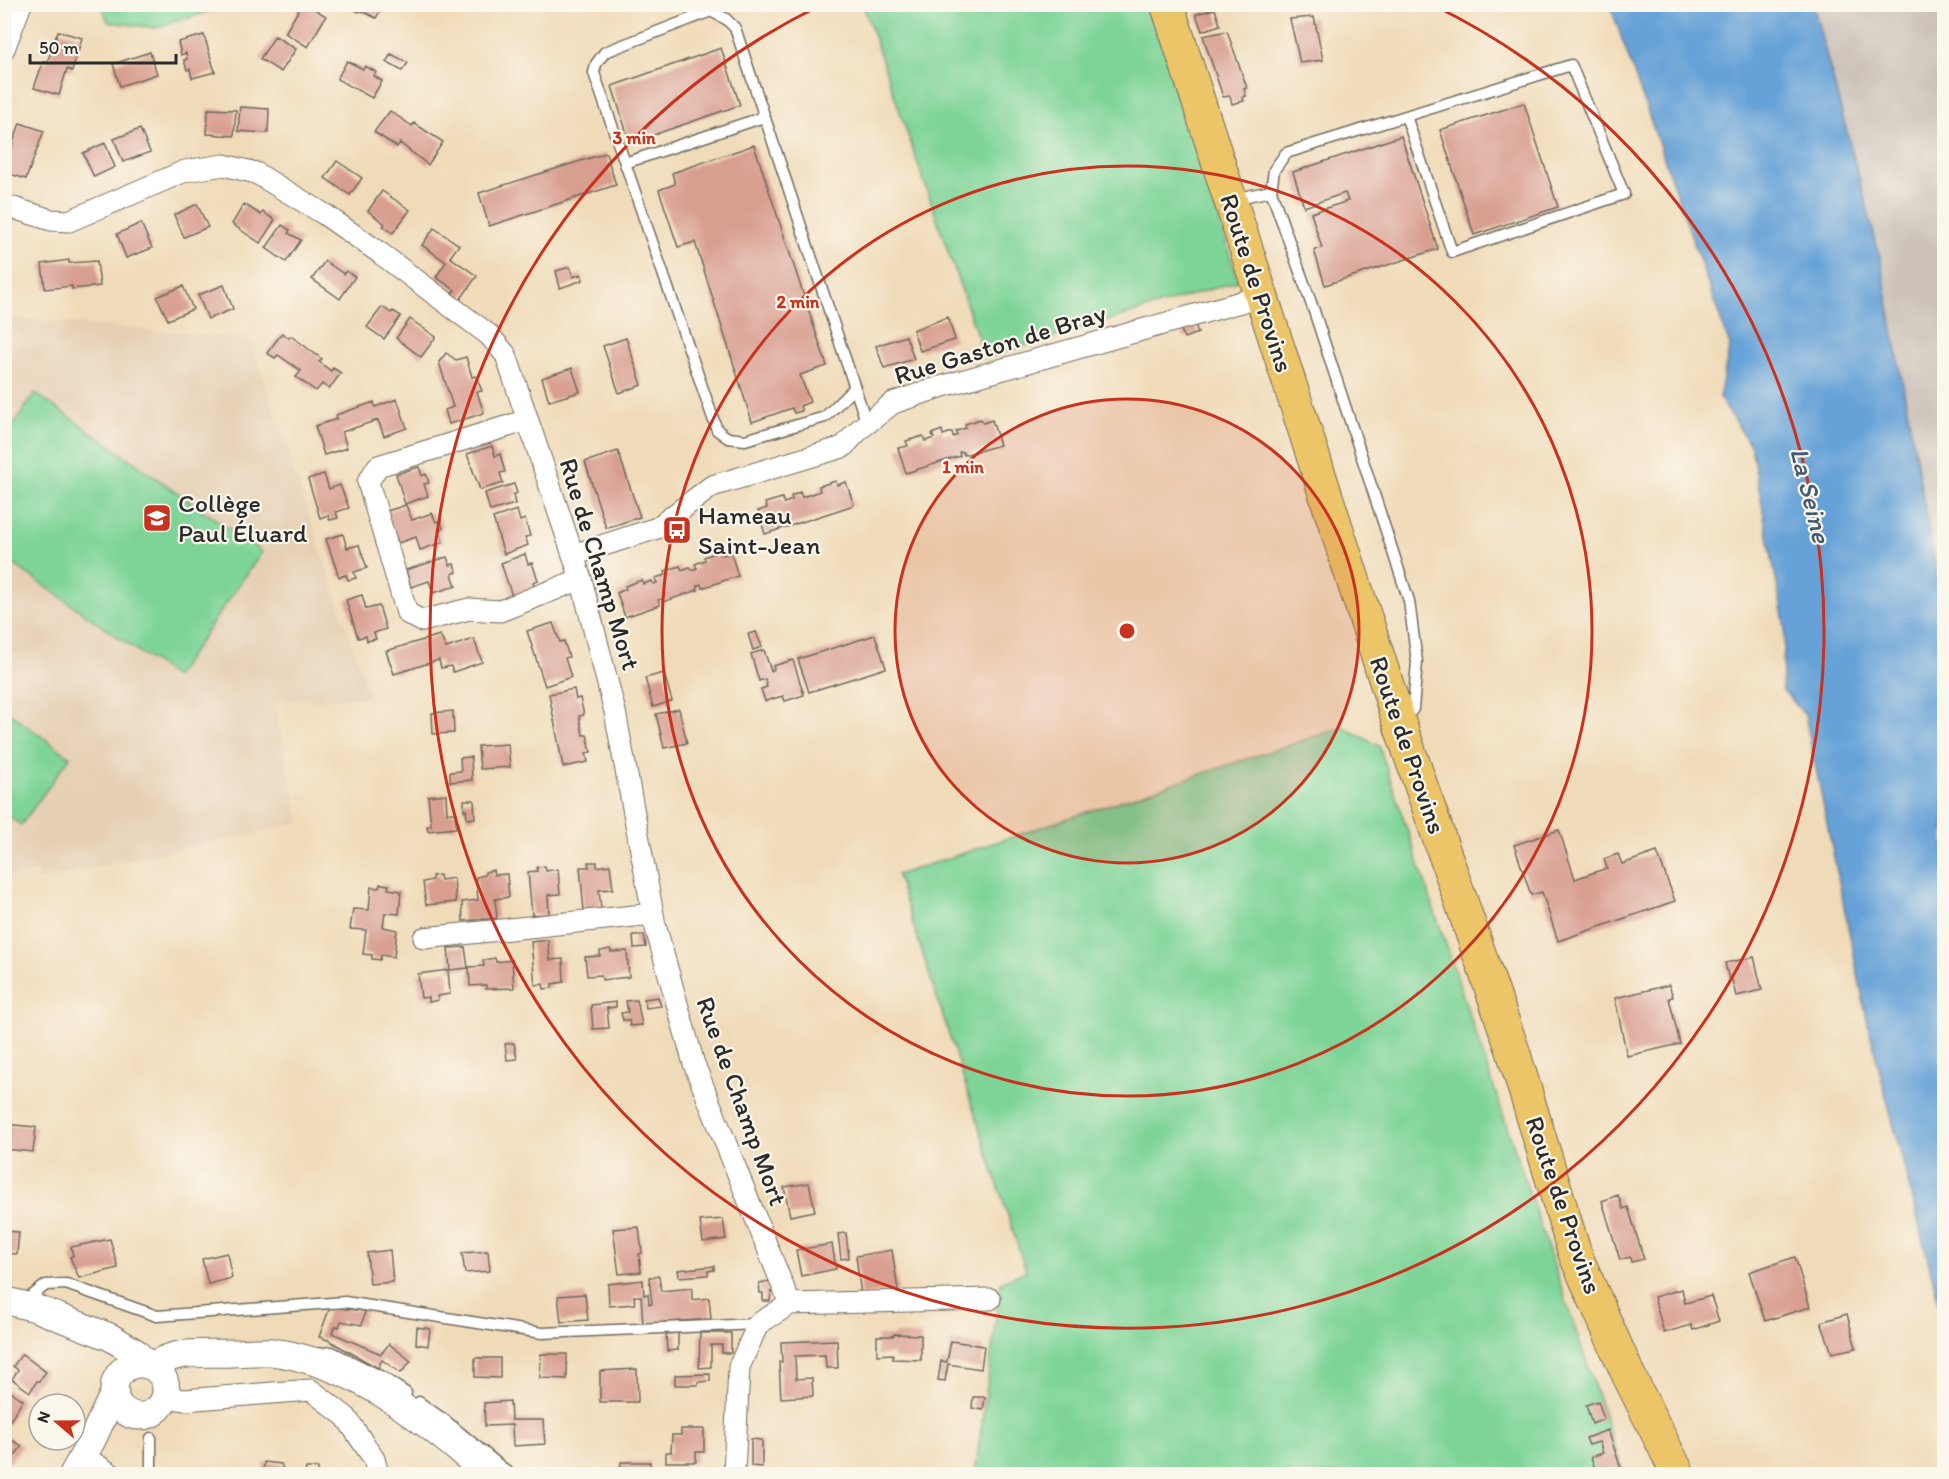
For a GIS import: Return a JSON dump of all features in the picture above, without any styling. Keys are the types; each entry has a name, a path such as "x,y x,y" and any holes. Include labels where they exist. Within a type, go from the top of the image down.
{"main road":[{"name":"Route de Provins","path":"1167,4 1400,725 1513,1051 1575,1254 1628,1374 1677,1474"}],"street":[{"path":"4,49 20,6"},
{"name":"Rue de Champ Mort","path":"4,205 51,220 69,221 185,171 224,165 255,173 324,214 380,253 489,335 506,355 581,579 615,712 653,914 694,1064 790,1304"},
{"name":"Rue Gaston de Bray","path":"573,555 657,528 712,486 843,447 893,403 940,387 1262,296"},
{"path":"528,420 378,466 368,482 407,613 422,621 469,609 500,611 581,579"},
{"path":"424,938 653,914"},
{"path":"734,1474 739,1367 758,1324 790,1304 990,1299"},
{"path":"12,1302 35,1308 110,1337 135,1352 160,1373 166,1393"},
{"path":"89,1330 106,1349 120,1393 134,1416 148,1415 161,1407 166,1393 212,1353"},
{"path":"111,1474 83,1457 120,1393 131,1366 148,1365 178,1355 270,1352 330,1366 379,1390 417,1415 488,1474"},
{"path":"166,1393 184,1400 311,1390 346,1417 374,1459 378,1474"}],"lane":[{"path":"854,388 825,417 745,440 728,438 717,430 594,73 596,64 605,52 711,11 726,19 735,28 867,424"},
{"path":"1400,725 1413,709 1417,662 1409,601 1314,311 1271,191 1274,170 1286,153 1571,65 1624,194 1452,252 1406,116"},
{"path":"625,163 764,117"},
{"path":"1232,203 1247,196 1271,191"},
{"path":"12,1302 46,1285 66,1284 157,1316 345,1302 542,1333 758,1324"},
{"path":"293,1357 332,1352 382,1377 446,1422 510,1474"},
{"path":"151,1438 151,1474"}],"shaded area":[{"path":"1813,5 1944,5 1944,607 1880,257"},
{"name":"Collège Paul Éluard","path":"5,317 250,339 370,697 274,702 300,823 39,880 37,872 5,877"}],"green space":[{"path":"102,4 229,5 156,28 108,22"},
{"path":"863,5 1152,5 1238,281 985,358"},
{"path":"35,393 262,552 175,677 5,558 5,438"},
{"path":"5,710 70,757 21,825 5,813"},
{"path":"1343,727 1379,746 1624,1474 975,1474 1001,1282 1026,1271 897,875"}],"water":[{"name":"La Seine","path":"1610,5 1813,5 1880,257 1944,607 1944,1323 1869,1029 1805,715 1782,689 1785,627 1751,446 1719,397 1730,346"}],"building":[{"path":"302,4 326,16 308,47 285,33"},
{"path":"351,4 384,4 376,18 349,7"},
{"path":"1215,9 1220,25 1202,31 1196,14"},
{"path":"1314,17 1323,60 1300,63 1290,19"},
{"path":"58,31 82,38 72,71 67,69 59,95 34,88 43,62 47,63"},
{"path":"1227,31 1247,88 1244,89 1246,96 1243,97 1244,101 1232,104 1230,96 1223,97 1203,36"},
{"path":"204,35 215,72 192,78 190,69 187,70 184,60 187,59 186,53 181,55 178,42"},
{"path":"275,36 296,49 281,72 260,59"},
{"path":"721,48 740,105 630,143 612,86"},
{"path":"150,52 157,74 120,86 113,64"},
{"path":"391,54 408,63 402,71 386,62"},
{"path":"347,61 363,69 365,66 376,72 374,76 382,81 372,98 337,79"},
{"path":"1524,103 1558,207 1474,235 1440,130"},
{"path":"240,107 269,109 268,133 238,131"},
{"path":"208,109 236,110 234,136 207,134"},
{"path":"390,111 412,126 414,123 443,142 428,165 400,143 397,147 374,132"},
{"path":"20,123 44,131 26,179 4,172 6,148 11,149"},
{"path":"140,129 150,152 123,162 114,139"},
{"path":"1401,136 1438,249 1325,285 1314,250 1322,248 1311,213 1348,201 1345,193 1304,207 1293,172"},
{"path":"105,143 115,167 94,177 83,153"},
{"path":"754,145 827,366 800,375 810,402 800,406 802,411 794,413 792,408 752,422 695,242 678,247 659,190 675,184 672,173"},
{"path":"606,153 616,185 489,226 479,193"},
{"path":"337,161 362,178 350,195 325,178"},
{"path":"382,191 410,210 393,233 368,211"},
{"path":"197,204 208,227 184,237 174,215"},
{"path":"244,204 261,215 263,212 275,220 260,243 232,224"},
{"path":"141,223 152,248 126,258 117,234"},
{"path":"282,225 290,230 288,233 301,240 286,262 266,248"},
{"path":"434,228 459,245 450,257 477,276 460,300 451,294 455,290 436,277 446,262 422,245"},
{"path":"69,260 69,263 97,261 100,286 45,289 42,264"},
{"path":"325,261 344,274 346,271 355,277 340,299 312,279"},
{"path":"570,267 573,277 581,274 583,280 560,288 556,271"},
{"path":"224,285 233,309 208,319 198,295"},
{"path":"183,286 193,309 168,320 157,297"},
{"path":"382,307 401,316 384,339 367,327"},
{"path":"948,317 955,340 920,351 913,330"},
{"path":"410,319 436,337 421,357 396,338"},
{"path":"1195,325 1198,333 1184,338 1181,329"},
{"path":"282,333 289,338 291,336 322,359 319,362 331,371 333,368 341,373 329,389 322,384 316,391 296,377 301,371 278,355 275,358 267,353"},
{"path":"906,336 914,359 884,368 876,346"},
{"path":"626,338 642,385 619,393 603,346"},
{"path":"446,353 456,360 466,357 472,377 476,376 482,391 477,392 484,413 449,424 445,410 453,407 439,362"},
{"path":"572,368 580,392 549,401 542,378"},
{"path":"397,399 407,428 384,436 378,420 342,432 347,448 324,455 315,426 337,419 336,415 374,402 375,407"},
{"path":"981,419 983,423 992,420 1000,445 964,455 963,452 959,452 960,456 906,473 898,448 908,446 906,441 923,436 925,441 934,438 932,434 942,430 943,435 952,432 953,437 957,435 956,431 966,428 965,424"},
{"path":"492,446 495,456 500,454 505,472 500,473 503,483 480,490 467,454"},
{"path":"618,451 640,517 606,528 585,462"},
{"path":"419,467 422,476 426,474 429,483 424,484 428,496 405,504 396,474"},
{"path":"324,474 329,489 340,485 349,508 336,512 338,518 330,520 328,515 320,518 308,479"},
{"path":"836,481 837,485 846,482 854,505 765,534 758,511 767,508 765,503 782,498 784,503 792,500 791,496 800,492 802,497 820,491 819,486"},
{"path":"514,484 517,493 513,495 515,504 490,511 485,493"},
{"path":"406,505 412,520 432,513 436,522 441,520 443,528 439,530 443,542 420,550 416,537 398,543 387,511"},
{"path":"517,510 520,521 525,519 530,536 525,537 528,545 504,554 493,518"},
{"path":"343,534 347,548 359,545 367,568 354,572 356,578 348,580 346,575 339,577 326,539"},
{"path":"720,551 722,555 731,553 738,576 702,588 701,584 697,586 698,590 663,602 662,599 658,600 660,605 625,617 617,593 626,589 625,586 642,580 643,584 652,581 653,584 657,583 655,578 666,575 665,571 680,566 682,570 690,567 692,570 697,568 695,564 705,560 704,557"},
{"path":"525,554 528,564 532,563 538,580 533,582 535,591 513,599 501,563"},
{"path":"447,557 450,565 454,564 457,572 452,574 456,586 433,593 429,581 411,587 406,570"},
{"path":"362,595 366,609 379,606 386,629 374,633 376,639 367,641 366,636 358,638 346,600"},
{"path":"553,623 560,642 564,641 569,657 565,658 571,677 545,686 527,631"},
{"path":"756,632 762,647 753,650 748,634"},
{"path":"440,635 446,648 474,639 482,662 453,672 451,666 441,668 439,660 394,674 386,651"},
{"path":"875,635 886,668 809,692 798,659"},
{"path":"764,650 771,671 774,669 773,666 793,660 804,695 785,701 783,696 765,701 761,689 767,687 765,679 759,681 751,654"},
{"path":"664,673 672,701 653,707 645,678"},
{"path":"574,689 576,699 580,698 584,715 579,716 583,735 587,735 591,752 586,753 588,762 563,767 549,694"},
{"path":"679,709 687,743 664,748 656,714"},
{"path":"453,711 454,733 433,734 432,713"},
{"path":"508,744 510,767 480,769 478,746"},
{"path":"471,757 472,780 450,782 450,772 461,771 460,758"},
{"path":"446,794 447,813 455,813 456,828 428,831 427,826 431,825 428,796"},
{"path":"464,800 474,800 475,818 467,819"},
{"path":"1559,830 1575,879 1607,868 1604,859 1618,854 1622,864 1657,852 1675,901 1558,941 1542,892 1531,895 1514,845"},
{"path":"588,862 597,862 597,867 610,865 613,889 599,890 601,909 584,911 580,867 589,867"},
{"path":"545,866 546,871 558,869 560,894 548,895 549,914 532,915 528,872 537,871 537,867"},
{"path":"493,870 494,875 507,874 509,897 495,899 497,918 463,921 462,902 478,900 476,877"},
{"path":"440,875 441,880 454,878 456,902 426,905 423,882 432,880 432,876"},
{"path":"380,884 389,885 388,889 401,891 399,914 385,913 383,927 397,930 394,957 381,955 380,960 372,959 372,955 363,954 366,930 350,929 353,909 369,910 371,887 379,888"},
{"path":"633,935 644,935 646,947 634,948"},
{"path":"548,940 550,960 563,959 564,982 552,984 552,988 544,989 543,984 535,985 531,942"},
{"path":"465,947 468,968 450,970 448,948"},
{"path":"610,949 611,952 627,951 629,977 602,980 601,975 587,976 585,957 600,956 600,951"},
{"path":"1754,957 1762,990 1736,996 1725,963"},
{"path":"495,958 496,962 512,960 514,988 486,989 486,985 470,986 469,967 484,966 483,960"},
{"path":"448,970 450,994 437,996 438,1000 429,1002 429,997 421,998 418,974"},
{"path":"1669,985 1673,997 1669,998 1680,1044 1627,1056 1615,998"},
{"path":"658,997 661,1006 646,1008 644,999"},
{"path":"637,1000 642,1025 630,1026 629,1020 623,1020 621,1013 628,1012 626,1001"},
{"path":"616,1002 616,1007 607,1008 609,1028 593,1029 591,1005"},
{"path":"514,1043 517,1059 507,1060 505,1044"},
{"path":"4,1124 36,1127 33,1152 4,1149"},
{"path":"809,1183 815,1211 790,1216 784,1187"},
{"path":"1618,1195 1623,1209 1628,1207 1644,1259 1631,1262 1630,1257 1620,1260 1602,1201"},
{"path":"723,1219 726,1239 703,1242 700,1221"},
{"path":"639,1227 642,1253 639,1254 641,1272 619,1274 613,1229"},
{"path":"4,1231 19,1232 17,1254 4,1253"},
{"path":"846,1233 849,1258 841,1259 838,1234"},
{"path":"110,1239 118,1268 79,1278 70,1257 73,1256 71,1247"},
{"path":"832,1244 836,1269 801,1276 796,1250"},
{"path":"390,1250 393,1282 370,1284 367,1253"},
{"path":"892,1250 898,1290 861,1295 856,1256"},
{"path":"488,1251 490,1271 465,1273 462,1253"},
{"path":"227,1253 232,1278 208,1284 202,1259"},
{"path":"1795,1257 1810,1307 1765,1321 1749,1272"},
{"path":"714,1266 714,1270 708,1271 708,1275 679,1277 678,1270"},
{"path":"659,1276 661,1291 692,1288 692,1300 709,1298 711,1319 643,1324 641,1296 634,1296 635,1304 609,1306 608,1284 643,1280 644,1295 648,1294 649,1304 652,1304 649,1277"},
{"path":"770,1281 774,1292 771,1292 770,1301 763,1301 759,1283"},
{"path":"1682,1289 1685,1303 1711,1296 1719,1321 1693,1330 1691,1325 1664,1333 1654,1297"},
{"path":"585,1294 588,1320 561,1322 558,1296"},
{"path":"330,1307 365,1311 362,1325 341,1321 339,1327 336,1326 332,1333 381,1354 389,1344 411,1361 401,1373 382,1360 378,1368 319,1337"},
{"path":"1847,1314 1856,1348 1832,1353 1821,1322"},
{"path":"417,1327 430,1329 428,1346 416,1344"},
{"path":"678,1333 678,1350 667,1351 666,1334"},
{"path":"700,1333 731,1333 731,1353 722,1353 722,1345 711,1345 711,1367 699,1368"},
{"path":"894,1334 921,1335 921,1360 893,1359 893,1354 877,1355 877,1336 893,1336"},
{"path":"837,1340 838,1368 826,1368 825,1355 795,1356 796,1379 812,1378 813,1396 781,1398 779,1362 782,1362 781,1342"},
{"path":"951,1341 984,1346 981,1369 948,1364 945,1381 938,1380 941,1361 947,1362"},
{"path":"22,1354 46,1372 30,1392 12,1379 18,1370 13,1366"},
{"path":"541,1354 567,1354 567,1379 540,1378"},
{"path":"475,1358 500,1358 500,1378 475,1377"},
{"path":"637,1369 638,1402 600,1402 600,1371"},
{"path":"710,1374 710,1381 698,1382 698,1385 675,1385 675,1375"},
{"path":"7,1389 23,1400 8,1424 4,1421 4,1392"},
{"path":"973,1397 985,1397 983,1410 972,1408"},
{"path":"510,1401 511,1420 543,1420 545,1444 513,1446 512,1425 485,1426 484,1403"},
{"path":"1598,1401 1604,1419 1592,1424 1586,1405"},
{"path":"681,1429 704,1429 704,1452 696,1452 696,1462 666,1462 666,1452 671,1452 672,1435 681,1435"},
{"path":"1608,1430 1623,1474 1597,1474 1591,1457 1603,1453 1599,1442 1589,1445 1586,1438"},
{"path":"4,1435 22,1446 7,1466 4,1465"},
{"path":"751,1439 762,1440 762,1467 751,1466"},
{"path":"264,1462 281,1464 285,1474 266,1474 263,1472"},
{"path":"621,1462 650,1462 650,1474 620,1474"},
{"path":"306,1468 318,1468 318,1474 305,1474"},
{"path":"179,1469 207,1469 207,1474 179,1474"}],"place":[{"name":"Collège Paul Éluard","path":"157,518"},
{"name":"Hameau Saint-Jean","path":"677,530"}]}
